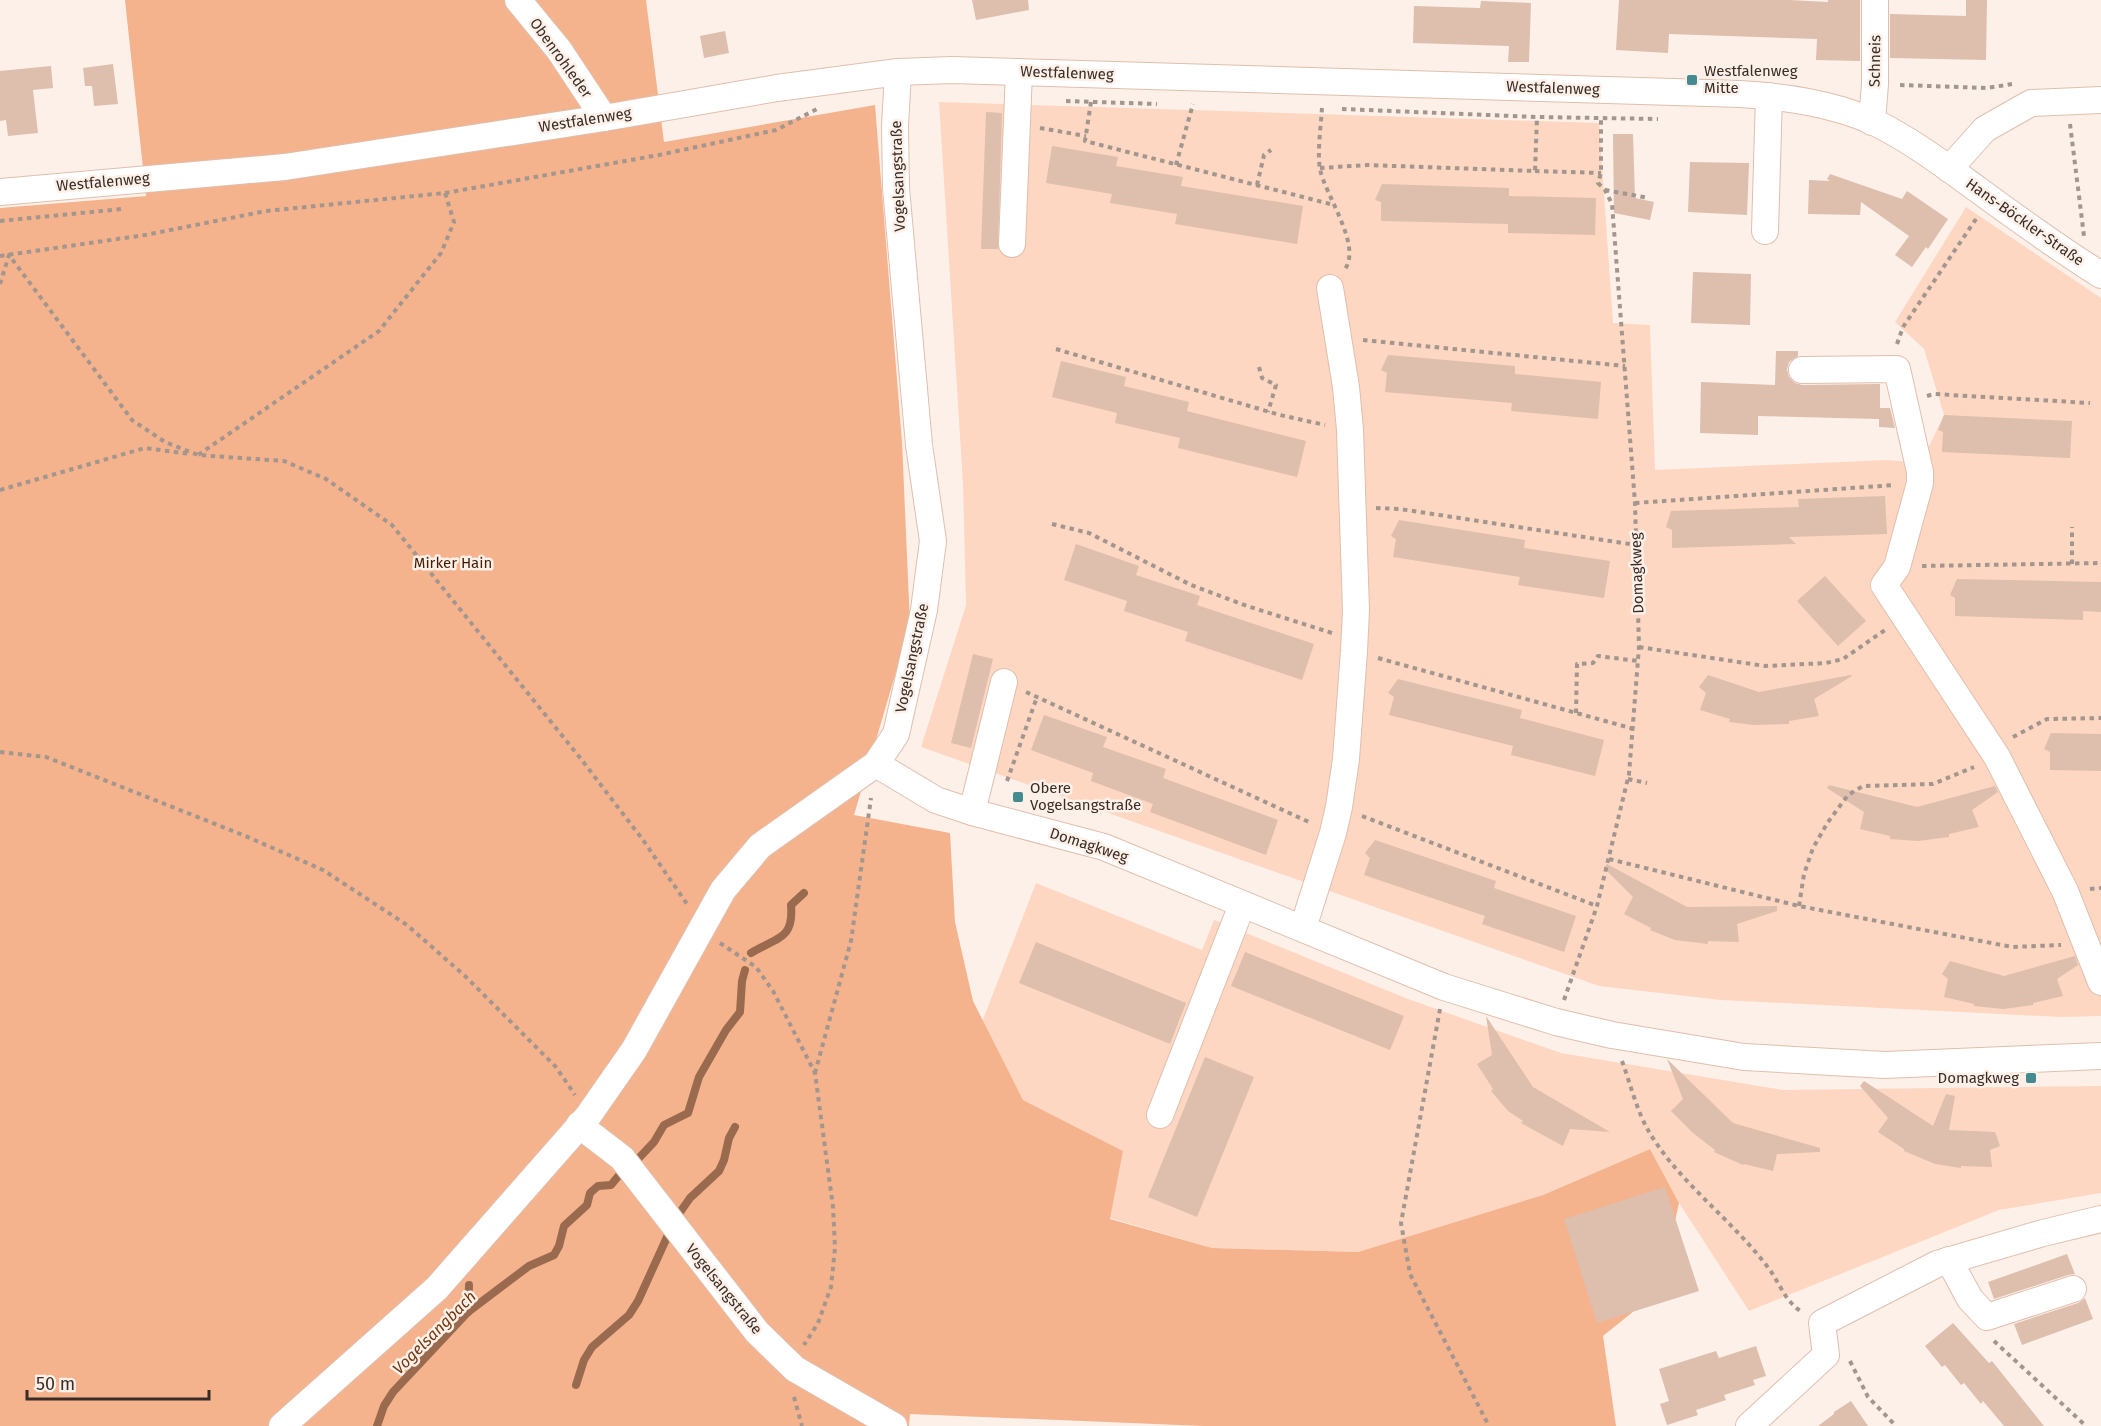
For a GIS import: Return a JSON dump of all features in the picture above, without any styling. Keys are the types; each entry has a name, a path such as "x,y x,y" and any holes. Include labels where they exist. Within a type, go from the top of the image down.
{"street":[{"name":"Obenrohleder","path":"518,0 559,50 604,118"},
{"name":"Schneis","path":"1872,122 1875,84 1875,0"},
{"name":"Westfalenweg","path":"0,192 285,167 604,118 777,88 898,72 952,70 1769,96 1833,108 1872,122 1907,140 1949,168"},
{"name":"Vogelsangstraße","path":"282,1426 437,1288 583,1120 634,1050 723,890 760,846 876,764 896,734 924,610 933,541 919,445 896,188 895,126 898,72"},
{"path":"1012,244 1020,72"},
{"path":"1765,231 1769,96"},
{"path":"1949,168 1984,129 2031,103 2101,100"},
{"name":"Hans-Böckler-Straße","path":"1949,168 2061,250 2094,270"},
{"path":"1303,928 1339,807 1346,759 1356,610 1350,430 1330,288"},
{"path":"1802,370 1897,369 1920,472 1920,483 1890,576 1903,616 1994,753 2060,881 2101,982"},
{"path":"983,815 1004,681"},
{"name":"Domagkweg","path":"876,764 936,800 1104,847 1444,987 1556,1023 1744,1058 1885,1065 2101,1056"},
{"path":"1160,1115 1242,905"},
{"name":"Vogelsangstraße","path":"583,1120 622,1158 757,1332 795,1369 894,1426"},
{"path":"1749,1426 1826,1355 1822,1323 1937,1264 2101,1219"},
{"path":"1949,1260 1970,1299 1987,1317 2073,1289"}],"path":[{"path":"1875,84 1986,88 2020,83"},
{"path":"2067,101 2094,270"},
{"path":"1091,102 1085,141 1334,205"},
{"path":"1176,165 1193,104"},
{"path":"0,256 145,234 266,211 445,193 659,155 776,130 822,107"},
{"path":"1322,108 1320,168 1350,244 1348,266 1330,288"},
{"path":"1534,171 1537,117"},
{"name":"Domagkweg","path":"1556,1023 1597,906 1628,779 1634,729 1639,647 1635,503 1612,204 1605,190 1598,183 1601,173 1601,118"},
{"path":"1018,124 1086,136"},
{"path":"1257,185 1264,155 1271,150"},
{"path":"1320,168 1367,165 1601,173"},
{"path":"1605,190 1649,198"},
{"path":"198,456 379,331 441,253 454,222 445,193"},
{"path":"1897,369 1896,346 1903,327 1990,199"},
{"path":"0,284 9,255"},
{"path":"9,255 132,420 165,442 198,456"},
{"path":"1338,337 1625,366"},
{"path":"1056,349 1268,412 1350,430"},
{"path":"1259,367 1262,378 1276,385 1268,412"},
{"path":"1903,400 1934,394 2090,403"},
{"path":"0,490 145,448 198,456 284,461 326,479 392,525 644,840 685,898 700,930 756,967 773,991 815,1073 833,1207 836,1248 831,1287 818,1323 798,1355 795,1369 789,1380 802,1426"},
{"path":"1635,503 1920,483"},
{"path":"1353,507 1400,509 1636,545"},
{"path":"1052,524 1089,533 1191,585 1354,644 1634,729"},
{"path":"2072,526 2072,564"},
{"path":"1890,576 2101,563"},
{"path":"1639,647 1765,666 1826,663 1843,659 1903,616"},
{"path":"1576,713 1577,664 1593,663 1598,656 1638,661"},
{"path":"1004,681 1333,833"},
{"path":"983,815 1037,697"},
{"path":"1799,906 1804,874 1813,848 1828,822 1848,795 1863,786 1933,784 1994,753 2047,719 2101,718"},
{"path":"0,752 46,757 243,835 323,870 407,925 465,976 556,1067 583,1120"},
{"path":"815,1073 851,941 876,764"},
{"path":"1628,779 1647,783"},
{"path":"1339,807 1597,906"},
{"path":"1609,860 1799,906 2012,947 2085,944"},
{"path":"1444,987 1401,1223 1410,1274 1489,1426"},
{"path":"1612,1035 1648,1130 1674,1166 1744,1238 1772,1273 1792,1306 1822,1323"},
{"path":"1992,1339 2086,1426"},
{"path":"1826,1355 1841,1352 1848,1358 1854,1365 1868,1396 1896,1426"}],"shaded area":[{"path":"939,102 1599,123 1613,323 1650,325 1655,470 1887,460 1921,463 1944,415 1924,349 1895,322 1966,207 2101,298 2101,1016 2061,1017 1721,1000 1599,986 921,747 966,605 963,484"},
{"path":"1036,883 1202,950 1214,920 1408,999 1561,1053 1783,1090 2101,1086 2101,1193 1999,1210 1749,1311 1679,1203 1650,1149 1543,1195 1358,1252 1212,1248 1110,1218 1123,1151 1023,1100 982,1022"}],"green space":[{"name":"Mirker Hain","path":"125,0 646,0 664,142 875,105 902,442 910,624 854,815 950,833 955,922 973,1001 1023,1100 1123,1151 1110,1219 1212,1248 1358,1252 1543,1195 1650,1149 1679,1203 1660,1290 1603,1336 1616,1426 1203,1426 910,1414 909,1426 0,1426 0,208 146,196"}],"building":[{"path":"972,0 1028,0 1029,10 976,20"},
{"path":"1619,0 1828,2 1828,0 1860,0 1860,61 1816,60 1817,39 1669,34 1668,53 1616,50"},
{"path":"1966,0 1987,0 1986,60 1890,58 1890,14 1966,16"},
{"path":"1481,1 1531,3 1529,62 1508,62 1509,46 1413,43 1414,6 1480,8"},
{"path":"725,31 729,53 704,58 700,36"},
{"path":"113,64 118,104 94,106 92,86 85,86 83,68"},
{"path":"51,66 53,88 33,90 38,133 8,136 6,120 0,121 0,71"},
{"path":"986,112 1002,113 998,249 981,249"},
{"path":"1613,134 1633,134 1635,198 1654,202 1650,220 1614,213"},
{"path":"1052,146 1118,157 1116,166 1183,177 1181,186 1303,206 1297,244 1175,224 1177,214 1110,203 1112,194 1046,183"},
{"path":"1690,162 1749,163 1747,215 1688,212"},
{"path":"1830,174 1902,199 1907,191 1948,219 1928,249 1926,247 1912,267 1895,255 1909,236 1861,202 1860,215 1808,214 1809,180 1830,181 1827,179"},
{"path":"1382,184 1509,188 1509,196 1596,198 1595,235 1508,233 1508,224 1381,221 1381,202 1375,200"},
{"path":"1693,272 1751,274 1750,325 1691,323"},
{"path":"1776,351 1798,351 1798,356 1789,362 1787,370 1789,377 1795,383 1802,385 1880,384 1880,408 1890,408 1895,428 1879,427 1879,419 1758,416 1758,435 1700,433 1701,382 1775,385"},
{"path":"1388,355 1515,366 1515,374 1601,382 1598,419 1511,411 1512,403 1385,392 1387,373 1381,370"},
{"path":"1061,361 1126,377 1124,386 1189,402 1187,411 1306,441 1297,477 1178,448 1180,438 1115,423 1117,413 1052,397"},
{"path":"1944,415 2072,421 2070,458 1942,452 1943,432 1938,430"},
{"path":"1885,496 1887,534 1789,537 1796,544 1672,548 1672,530 1666,527 1671,511 1799,507 1798,499"},
{"path":"1399,520 1525,540 1524,548 1610,561 1604,598 1518,585 1520,577 1393,557 1396,539 1391,536"},
{"path":"1076,544 1139,566 1136,575 1200,596 1197,605 1314,644 1302,680 1185,641 1188,632 1124,611 1127,601 1064,580"},
{"path":"1825,576 1866,621 1838,646 1797,601"},
{"path":"1957,579 2101,582 2101,612 2083,611 2083,620 1955,616 1955,598 1950,595"},
{"path":"973,654 993,659 971,748 951,743"},
{"path":"1708,675 1759,692 1852,676 1814,699 1819,716 1789,721 1789,724 1754,725 1729,722 1730,719 1700,710 1706,693 1699,687"},
{"path":"1398,679 1522,710 1520,718 1604,740 1595,776 1511,755 1513,746 1389,715 1394,697 1388,693"},
{"path":"1044,715 1107,737 1103,747 1166,769 1163,778 1278,820 1266,855 1150,812 1153,804 1091,781 1093,773 1031,750"},
{"path":"2051,733 2101,734 2101,771 2050,770 2050,752 2044,749"},
{"path":"1829,785 1917,807 1995,786 1998,792 1972,810 1979,827 1949,834 1949,837 1918,841 1890,839 1890,836 1860,829 1864,812 1827,788"},
{"path":"1375,840 1496,881 1494,888 1576,916 1564,952 1482,924 1485,916 1364,875 1370,858 1365,853"},
{"path":"1607,864 1687,907 1777,906 1777,911 1737,924 1739,942 1708,941 1708,944 1675,940 1650,930 1651,928 1624,914 1633,897 1604,868"},
{"path":"1036,942 1186,1003 1170,1044 1019,983"},
{"path":"1245,952 1404,1016 1390,1050 1231,986"},
{"path":"2075,956 2078,965 2057,979 2063,996 2033,1003 2033,1005 2003,1009 1974,1006 1974,1004 1944,997 1948,979 1942,974 1950,961 2004,976"},
{"path":"1486,1016 1533,1087 1610,1132 1570,1129 1563,1146 1521,1123 1523,1121 1508,1111 1491,1091 1493,1089 1477,1064 1492,1055"},
{"path":"1205,1057 1254,1077 1197,1217 1148,1197"},
{"path":"1667,1059 1733,1123 1820,1148 1820,1152 1777,1154 1773,1171 1743,1165 1714,1152 1715,1150 1693,1133 1671,1111 1683,1099"},
{"path":"1864,1081 1933,1126 1946,1094 1955,1096 1949,1130 1995,1132 2000,1146 1990,1150 1992,1167 1961,1166 1961,1168 1935,1164 1904,1151 1878,1132 1888,1118 1860,1086"},
{"path":"1665,1187 1699,1291 1597,1323 1564,1219"},
{"path":"2067,1254 2075,1274 1994,1299 1988,1282"},
{"path":"2085,1298 2093,1319 2022,1345 2014,1324 2078,1303"},
{"path":"1953,1323 1989,1363 1992,1361 2044,1426 2004,1426 1983,1401 1981,1404 1964,1383 1961,1385 1945,1365 1942,1367 1925,1346"},
{"path":"1756,1346 1766,1376 1753,1380 1755,1385 1724,1395 1726,1400 1696,1410 1698,1415 1667,1425 1660,1404 1669,1401 1659,1369 1716,1351 1719,1358"},
{"path":"1851,1401 1868,1426 1818,1426 1834,1412"}],"waterway":[{"path":"751,953 776,940 787,931 790,925 791,905 804,893"},
{"path":"638,1159 654,1142 664,1125 688,1113 699,1077 726,1030 740,1012 745,970"},
{"path":"676,1218 690,1198 719,1171 729,1138 735,1127"},
{"name":"Vogelsangbach","path":"377,1426 384,1406 393,1392 468,1312 529,1266 554,1255 564,1226 587,1205 590,1193 598,1186 611,1185 620,1174"},
{"path":"576,1385 584,1360 592,1347 629,1315 638,1301 668,1235"},
{"path":"468,1312 469,1285"}],"place":[{"name":"Westfalenweg Mitte","path":"1692,80"},
{"name":"Obere Vogelsangstraße","path":"1018,797"},
{"name":"Domagkweg","path":"2031,1078"}]}
